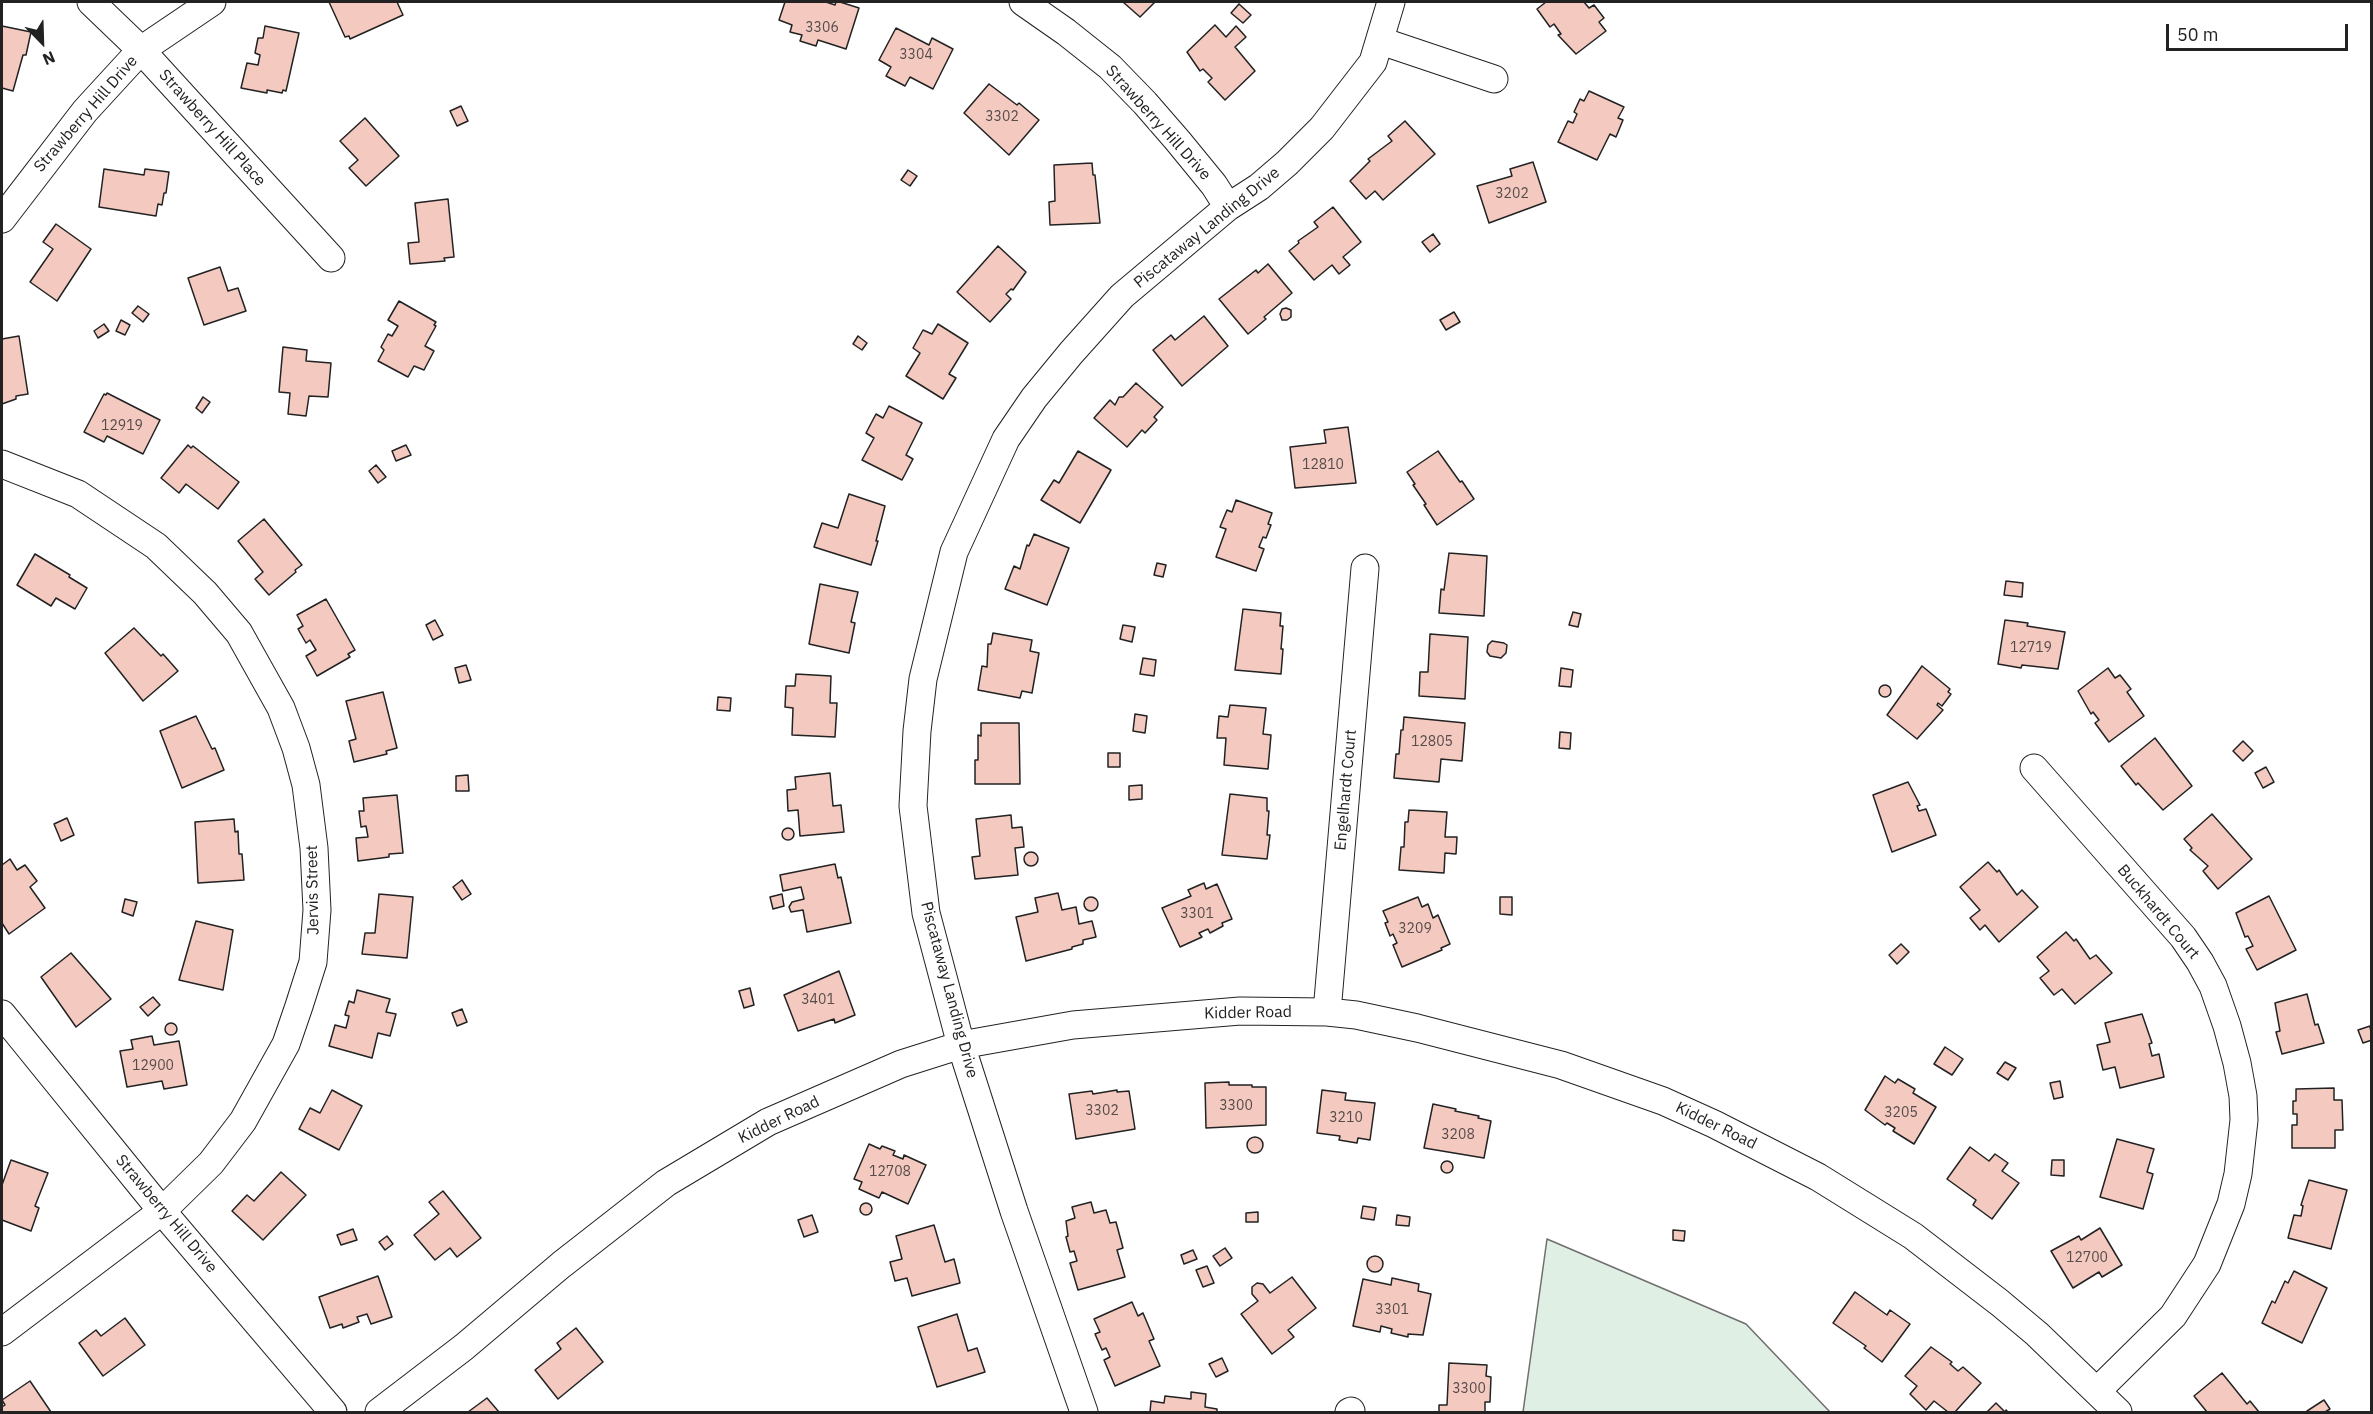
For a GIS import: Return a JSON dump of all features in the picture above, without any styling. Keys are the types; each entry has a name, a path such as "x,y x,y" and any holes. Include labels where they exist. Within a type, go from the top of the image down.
{"street":[{"name":"Strawberry Hill Place","path":"91,2 141,50 331,258"},
{"name":"Strawberry Hill Drive","path":"2,219 85,111 141,50 212,2"},
{"name":"Strawberry Hill Drive","path":"1023,2 1110,67 1145,103 1185,150 1214,185 1228,207"},
{"name":"Piscataway Landing Drive","path":"1084,1413 1014,1211 961,1045 926,913 913,806 917,731 923,679 954,552 1006,439 1034,398 1122,296 1228,207 1266,181 1322,128 1373,62 1391,2"},
{"path":"1381,41 1494,79"},
{"name":"Jervis Street","path":"2,464 78,494 156,546 205,593 239,633 281,708 296,748 306,785 314,848 317,910 313,962 286,1044 243,1121 210,1163 162,1211 2,1332"},
{"name":"Engelhardt Court","path":"1327,1012 1365,568"},
{"name":"Buckhardt Court","path":"2034,768 2183,937 2200,962 2213,986 2227,1026 2243,1096 2244,1120 2238,1174 2231,1204 2207,1264 2172,1316 2097,1390"},
{"name":"Kidder Road","path":"379,1413 666,1183 768,1122 902,1064 961,1045 1073,1024 1240,1011 1327,1012 1356,1015 1417,1028 1561,1065 1663,1101 1714,1124 1818,1177 1913,1236 2000,1303 2097,1390 2118,1413"},
{"name":"Strawberry Hill Drive","path":"2,1014 162,1211 333,1413"}],"green space":[{"path":"1547,1239 1746,1324 1830,1412 1523,1412"}],"building":[{"path":"329,2 397,2 403,15 350,39 349,36 345,37"},
{"path":"785,2 826,2 835,5 836,2 840,2 859,8 846,49 818,40 816,46 800,41 802,35 790,32 792,25 779,20"},
{"path":"1123,2 1155,2 1140,17"},
{"path":"1546,2 1584,2 1589,8 1594,5 1604,18 1599,22 1606,31 1576,54 1558,35 1561,34 1554,24 1550,27 1537,9"},
{"path":"1239,4 1251,15 1243,23 1231,13"},
{"path":"1215,25 1226,37 1236,26 1246,37 1235,47 1255,71 1225,100 1208,82 1212,78 1203,69 1200,71 1187,52"},
{"path":"2,26 31,32 26,55 23,55 13,91 2,88"},
{"path":"265,26 299,33 286,91 283,90 282,93 267,90 267,93 241,88 247,63 258,65 260,55 255,53 258,38 263,38"},
{"path":"896,28 929,45 932,38 953,49 933,89 910,77 905,86 886,76 891,67 879,60"},
{"path":"989,84 1017,105 1019,103 1039,120 1009,155 964,113"},
{"path":"1589,91 1624,107 1618,118 1623,120 1616,137 1610,134 1597,160 1558,142 1568,121 1573,123 1577,114 1574,112 1580,99 1584,101"},
{"path":"461,106 468,121 457,126 450,111"},
{"path":"365,118 399,156 366,186 349,168 358,160 340,141"},
{"path":"1405,121 1435,154 1383,200 1375,191 1366,199 1350,181 1370,161 1368,159 1392,141 1388,136"},
{"path":"1533,162 1546,202 1489,223 1477,186 1512,176 1510,169"},
{"path":"1092,163 1100,223 1050,225 1049,202 1055,201 1054,165"},
{"path":"104,169 144,175 145,169 169,172 166,193 164,193 162,205 158,204 156,216 99,207"},
{"path":"908,170 917,176 910,186 901,180"},
{"path":"448,199 454,257 444,258 445,261 410,264 408,243 419,242 415,203"},
{"path":"1333,207 1361,242 1343,257 1350,265 1339,274 1332,265 1314,280 1289,251 1299,243 1298,241 1318,227 1314,222"},
{"path":"56,224 91,249 57,301 30,282 53,249 43,242"},
{"path":"1433,234 1440,244 1430,252 1422,242"},
{"path":"998,246 1026,272 1013,290 1011,289 1006,294 1011,299 990,322 957,292"},
{"path":"1268,264 1292,293 1248,334 1219,299 1256,270 1258,273"},
{"path":"220,267 228,291 238,288 246,311 204,325 188,278"},
{"path":"399,301 436,322 425,346 434,351 424,370 414,366 408,377 378,361 384,350 381,347 388,334 392,336 398,326 388,320"},
{"path":"138,306 149,314 143,322 132,313"},
{"path":"1282,309 1291,310 1291,317 1282,320 1280,314"},
{"path":"1454,312 1460,322 1446,330 1440,320"},
{"path":"1204,316 1228,346 1182,386 1153,350 1171,335 1175,340"},
{"path":"121,320 130,325 125,335 116,331"},
{"path":"104,324 109,331 98,338 94,331"},
{"path":"938,324 968,343 949,374 956,378 943,399 906,376 920,353 913,348 923,330 932,334"},
{"path":"19,336 28,394 16,396 16,399 2,404 2,339"},
{"path":"858,336 867,343 862,350 853,344"},
{"path":"283,347 307,350 306,361 331,363 328,397 309,396 306,416 288,414 290,393 279,392"},
{"path":"1136,383 1163,407 1154,417 1157,420 1145,433 1142,430 1127,447 1094,418 1110,400 1115,405 1119,397 1123,397"},
{"path":"107,393 160,420 143,454 107,436 104,442 84,432 104,394"},
{"path":"203,397 210,402 202,413 196,408"},
{"path":"889,406 922,423 906,455 913,459 902,480 862,460 874,438 866,433 876,414 883,418"},
{"path":"1348,427 1356,483 1295,488 1290,447 1326,443 1324,430"},
{"path":"188,445 191,448 193,446 239,482 218,509 186,484 179,493 161,478"},
{"path":"406,445 411,455 396,461 392,451"},
{"path":"1078,451 1111,470 1080,523 1041,500 1054,480 1059,483"},
{"path":"1438,451 1474,499 1437,525 1407,472"},
{"path":"376,465 386,477 378,483 369,471"},
{"path":"849,494 885,506 871,565 814,547 822,523 838,528"},
{"path":"1236,500 1272,513 1268,524 1271,525 1266,538 1263,537 1259,547 1264,549 1256,571 1216,557 1226,529 1220,527 1227,510 1232,512"},
{"path":"264,519 302,565 269,595 255,579 263,572 238,541"},
{"path":"1034,534 1069,548 1047,605 1005,589 1014,566 1020,569 1027,545 1029,546"},
{"path":"1449,553 1487,556 1484,616 1439,613 1441,589 1444,590"},
{"path":"35,554 87,588 75,609 56,598 51,606 17,585"},
{"path":"1157,563 1166,565 1163,577 1154,575"},
{"path":"2006,581 2023,583 2022,597 2004,595"},
{"path":"820,584 858,592 851,622 855,623 849,653 809,644"},
{"path":"326,599 355,650 348,654 350,657 317,676 306,656 316,650 310,640 306,643 298,629 303,626 297,615"},
{"path":"1243,609 1281,613 1280,626 1283,626 1281,649 1283,649 1281,674 1235,670"},
{"path":"1573,612 1581,614 1578,627 1569,625"},
{"path":"435,620 443,635 433,640 426,625"},
{"path":"2005,620 2065,632 2058,669 2022,665 2021,668 1998,664"},
{"path":"1123,625 1135,627 1132,642 1120,639"},
{"path":"134,628 178,671 143,701 105,653"},
{"path":"993,633 1032,640 1030,651 1039,653 1032,693 1022,691 1020,698 978,690 982,666 987,667 988,644 991,644"},
{"path":"1430,634 1468,637 1465,699 1419,696 1420,672 1428,672"},
{"path":"1492,641 1507,645 1506,653 1501,658 1490,656 1487,652 1488,645"},
{"path":"1143,658 1156,660 1154,676 1140,674"},
{"path":"466,665 471,680 459,683 455,668"},
{"path":"1922,666 1950,689 1948,692 1951,694 1942,706 1938,703 1937,705 1943,710 1917,739 1887,715"},
{"path":"1561,668 1573,670 1571,687 1559,686"},
{"path":"2108,668 2115,678 2120,675 2131,689 2127,692 2144,716 2109,742 2095,723 2099,720 2093,712 2091,714 2078,691"},
{"path":"796,674 831,676 830,703 837,703 835,737 792,735 793,708 785,707 786,686 795,686"},
{"path":"1887,685 1891,691 1887,697 1883,697 1879,689"},
{"path":"383,692 397,748 386,751 387,754 354,762 349,741 356,739 346,701"},
{"path":"718,697 731,698 730,711 717,710"},
{"path":"1230,705 1266,708 1263,734 1271,735 1268,769 1224,765 1226,738 1217,738 1219,716 1228,717"},
{"path":"1135,714 1147,716 1145,733 1133,731"},
{"path":"196,716 212,749 215,748 224,770 182,788 160,731"},
{"path":"1404,717 1465,723 1462,761 1441,759 1439,782 1394,778 1396,754 1399,754"},
{"path":"981,723 1019,723 1020,784 975,784 975,760 978,760 978,735 981,736"},
{"path":"1560,732 1571,733 1570,749 1559,748"},
{"path":"2155,738 2192,786 2163,810 2138,783 2136,785 2121,766"},
{"path":"2243,741 2253,751 2243,761 2233,751"},
{"path":"1108,753 1120,753 1120,767 1108,767"},
{"path":"2266,767 2274,782 2263,788 2255,773"},
{"path":"830,773 833,806 841,805 844,832 800,836 798,810 788,811 787,790 796,789 795,777"},
{"path":"468,775 469,791 456,791 456,776"},
{"path":"1908,782 1920,805 1917,806 1919,811 1926,809 1936,835 1892,852 1873,795"},
{"path":"1142,785 1142,799 1129,800 1129,786"},
{"path":"1230,794 1267,798 1267,811 1269,811 1267,835 1270,835 1267,859 1222,855"},
{"path":"397,795 403,853 358,861 356,838 368,837 366,826 361,827 359,811 364,811 363,798"},
{"path":"1409,810 1447,812 1445,837 1457,837 1456,854 1445,853 1444,873 1399,870 1401,847 1404,847 1405,822 1408,822"},
{"path":"2212,814 2252,859 2218,889 2203,871 2208,866 2190,850 2192,848 2184,839"},
{"path":"1011,815 1012,828 1022,827 1024,847 1015,848 1018,875 975,879 972,857 980,856 976,819"},
{"path":"67,818 74,835 61,841 54,824"},
{"path":"234,819 235,832 238,831 239,854 242,854 244,880 198,883 195,822"},
{"path":"790,828 793,829 793,839 786,840 783,839 782,832 783,829"},
{"path":"1031,852 1036,854 1038,859 1036,864 1031,866 1026,864 1024,859 1026,854"},
{"path":"10,859 17,870 25,865 37,881 30,887 45,908 9,934 2,923 2,865"},
{"path":"1988,862 1997,872 1999,870 2017,895 2022,890 2038,907 1999,942 1985,925 1980,930 1970,918 1980,910 1960,887"},
{"path":"835,864 838,878 841,877 851,923 807,932 803,910 791,912 789,907 792,902 804,899 801,887 783,891 780,875"},
{"path":"462,880 471,894 462,900 453,887"},
{"path":"1204,883 1206,889 1217,884 1232,919 1222,923 1223,926 1210,933 1208,929 1199,933 1202,937 1180,947 1162,908 1191,896 1188,890"},
{"path":"1058,893 1062,910 1076,907 1079,924 1092,921 1096,937 1083,940 1083,944 1072,947 1072,949 1026,961 1016,917 1038,912 1035,898"},
{"path":"379,894 413,897 407,958 362,954 365,933 375,933"},
{"path":"782,894 784,906 773,909 770,897"},
{"path":"2269,896 2296,950 2257,970 2246,949 2253,946 2248,936 2245,937 2236,913"},
{"path":"1091,897 1096,899 1098,904 1096,909 1091,911 1086,909 1084,904 1086,899"},
{"path":"1418,897 1422,907 1428,904 1433,918 1438,915 1450,944 1441,948 1442,950 1402,967 1393,945 1397,943 1393,934 1390,936 1385,923 1388,922 1383,911"},
{"path":"1500,897 1512,897 1512,915 1500,914"},
{"path":"125,899 137,902 133,916 122,912"},
{"path":"196,921 233,930 223,990 179,980"},
{"path":"2066,932 2074,941 2076,939 2090,959 2096,955 2112,973 2075,1004 2062,989 2054,995 2040,978 2049,971 2037,957"},
{"path":"1901,944 1909,952 1897,964 1889,955"},
{"path":"71,953 111,999 76,1027 41,977"},
{"path":"839,971 855,1015 835,1023 834,1019 798,1031 784,995"},
{"path":"750,988 754,1005 744,1008 739,991"},
{"path":"357,990 390,999 386,1012 396,1014 390,1036 378,1033 372,1058 329,1046 335,1025 346,1028 349,1016 345,1015 349,1001 354,1003"},
{"path":"2307,994 2315,1025 2318,1024 2324,1043 2282,1054 2276,1032 2280,1031 2275,1003"},
{"path":"153,997 160,1005 148,1016 140,1007"},
{"path":"462,1009 467,1022 457,1026 452,1013"},
{"path":"2142,1014 2152,1043 2149,1044 2152,1056 2159,1054 2164,1077 2120,1088 2115,1067 2103,1070 2097,1045 2110,1042 2105,1023"},
{"path":"171,1023 177,1029 171,1035 165,1029"},
{"path":"2370,1026 2372,1040 2363,1043 2358,1030"},
{"path":"152,1036 154,1045 179,1041 187,1085 164,1089 162,1081 127,1087 120,1051 133,1049 131,1040"},
{"path":"1945,1047 1963,1059 1952,1075 1934,1064"},
{"path":"2005,1062 2016,1068 2008,1080 1997,1073"},
{"path":"1885,1076 1895,1083 1898,1079 1915,1089 1913,1093 1936,1107 1914,1144 1893,1131 1895,1128 1887,1123 1885,1125 1865,1110"},
{"path":"2060,1081 2063,1097 2054,1099 2050,1083"},
{"path":"1229,1082 1229,1085 1266,1087 1266,1125 1206,1128 1205,1083"},
{"path":"2334,1088 2334,1100 2342,1100 2343,1130 2335,1130 2335,1148 2292,1148 2292,1125 2297,1125 2297,1114 2293,1114 2296,1089"},
{"path":"332,1090 362,1106 339,1150 299,1129 310,1108 320,1113"},
{"path":"1117,1090 1117,1092 1129,1091 1135,1129 1076,1139 1069,1094 1092,1091 1093,1094"},
{"path":"1322,1090 1346,1093 1345,1100 1375,1103 1370,1140 1358,1138 1357,1143 1339,1140 1340,1136 1317,1133"},
{"path":"1433,1104 1491,1121 1484,1158 1424,1148"},
{"path":"1255,1137 1263,1145 1255,1153 1247,1145"},
{"path":"2117,1139 2154,1149 2147,1172 2153,1174 2143,1209 2100,1197"},
{"path":"869,1144 880,1149 882,1146 895,1151 893,1155 903,1159 904,1155 926,1165 908,1204 882,1192 879,1198 859,1189 862,1182 854,1179"},
{"path":"1970,1147 1989,1161 1995,1154 2008,1163 2002,1171 2019,1183 1992,1219 1973,1205 1976,1200 1947,1179"},
{"path":"11,1160 48,1173 35,1206 39,1208 31,1231 2,1220 2,1185"},
{"path":"2052,1160 2064,1160 2064,1176 2051,1175"},
{"path":"1449,1161 1452,1162 1452,1172 1445,1173 1442,1172 1441,1165 1442,1162"},
{"path":"281,1172 306,1195 263,1240 232,1211 247,1195 254,1201"},
{"path":"2309,1180 2347,1190 2331,1249 2288,1238 2294,1215 2301,1216 2303,1206 2301,1205"},
{"path":"443,1191 481,1238 457,1257 450,1248 435,1260 414,1235 439,1214 429,1202"},
{"path":"1091,1202 1094,1213 1106,1210 1110,1223 1116,1222 1123,1248 1117,1250 1125,1277 1078,1290 1070,1263 1077,1261 1074,1251 1070,1252 1066,1237 1068,1236 1066,1221 1075,1218 1072,1207"},
{"path":"868,1203 872,1209 868,1215 864,1215 860,1207"},
{"path":"1363,1206 1376,1208 1374,1220 1361,1218"},
{"path":"1258,1212 1258,1222 1246,1222 1246,1213"},
{"path":"812,1215 818,1232 804,1237 798,1220"},
{"path":"1397,1215 1410,1217 1409,1226 1396,1225"},
{"path":"934,1225 945,1262 954,1259 960,1283 912,1296 907,1278 895,1281 890,1262 902,1259 896,1236"},
{"path":"2100,1228 2122,1265 2102,1277 2099,1272 2073,1288 2051,1251 2079,1236 2081,1240"},
{"path":"353,1229 357,1240 341,1245 337,1235"},
{"path":"1673,1230 1685,1231 1684,1241 1673,1240"},
{"path":"387,1236 393,1244 385,1250 379,1242"},
{"path":"1225,1248 1232,1258 1220,1266 1213,1256"},
{"path":"1193,1250 1197,1259 1184,1264 1181,1255"},
{"path":"1375,1256 1383,1264 1375,1272 1367,1264"},
{"path":"1207,1266 1214,1283 1203,1287 1196,1270"},
{"path":"2294,1271 2327,1288 2302,1343 2262,1323 2272,1301 2275,1303 2285,1281 2288,1283"},
{"path":"378,1276 392,1317 371,1324 367,1314 357,1317 359,1322 343,1328 342,1324 330,1328 319,1297"},
{"path":"1292,1277 1316,1308 1288,1330 1294,1337 1272,1354 1241,1314 1258,1301 1252,1294 1252,1287 1257,1283 1263,1284 1270,1293"},
{"path":"1392,1278 1419,1284 1418,1291 1431,1294 1423,1335 1408,1334 1408,1337 1391,1333 1392,1329 1381,1326 1380,1332 1353,1326 1363,1279 1391,1285"},
{"path":"1855,1292 1887,1315 1890,1310 1910,1324 1882,1362 1864,1348 1866,1346 1833,1323"},
{"path":"1132,1302 1138,1316 1143,1313 1154,1339 1149,1341 1160,1366 1115,1386 1104,1360 1110,1357 1106,1348 1102,1350 1095,1334 1100,1332 1094,1319"},
{"path":"957,1314 968,1351 977,1348 985,1372 937,1387 918,1327"},
{"path":"125,1318 145,1345 103,1376 79,1343 96,1330 101,1336"},
{"path":"576,1328 603,1362 558,1399 535,1370 561,1349 557,1343"},
{"path":"1931,1347 1952,1362 1950,1364 1958,1371 1963,1367 1981,1383 1955,1412 1948,1412 1934,1401 1926,1410 1910,1394 1917,1386 1905,1376"},
{"path":"1222,1358 1228,1371 1216,1377 1209,1364"},
{"path":"1449,1363 1487,1365 1486,1376 1491,1377 1490,1402 1485,1402 1485,1412 1439,1412 1439,1405 1447,1405"},
{"path":"2222,1373 2247,1404 2250,1401 2259,1412 2207,1412 2194,1396"},
{"path":"30,1381 51,1412 2,1412 2,1407 5,1405 2,1400"},
{"path":"1191,1392 1206,1394 1205,1407 1217,1409 1217,1412 1150,1412 1151,1401 1164,1403 1165,1396 1191,1399"},
{"path":"487,1398 499,1412 468,1412"},
{"path":"2324,1400 2330,1409 2325,1412 2307,1411"},
{"path":"1996,1403 2005,1412 1987,1412"}]}
